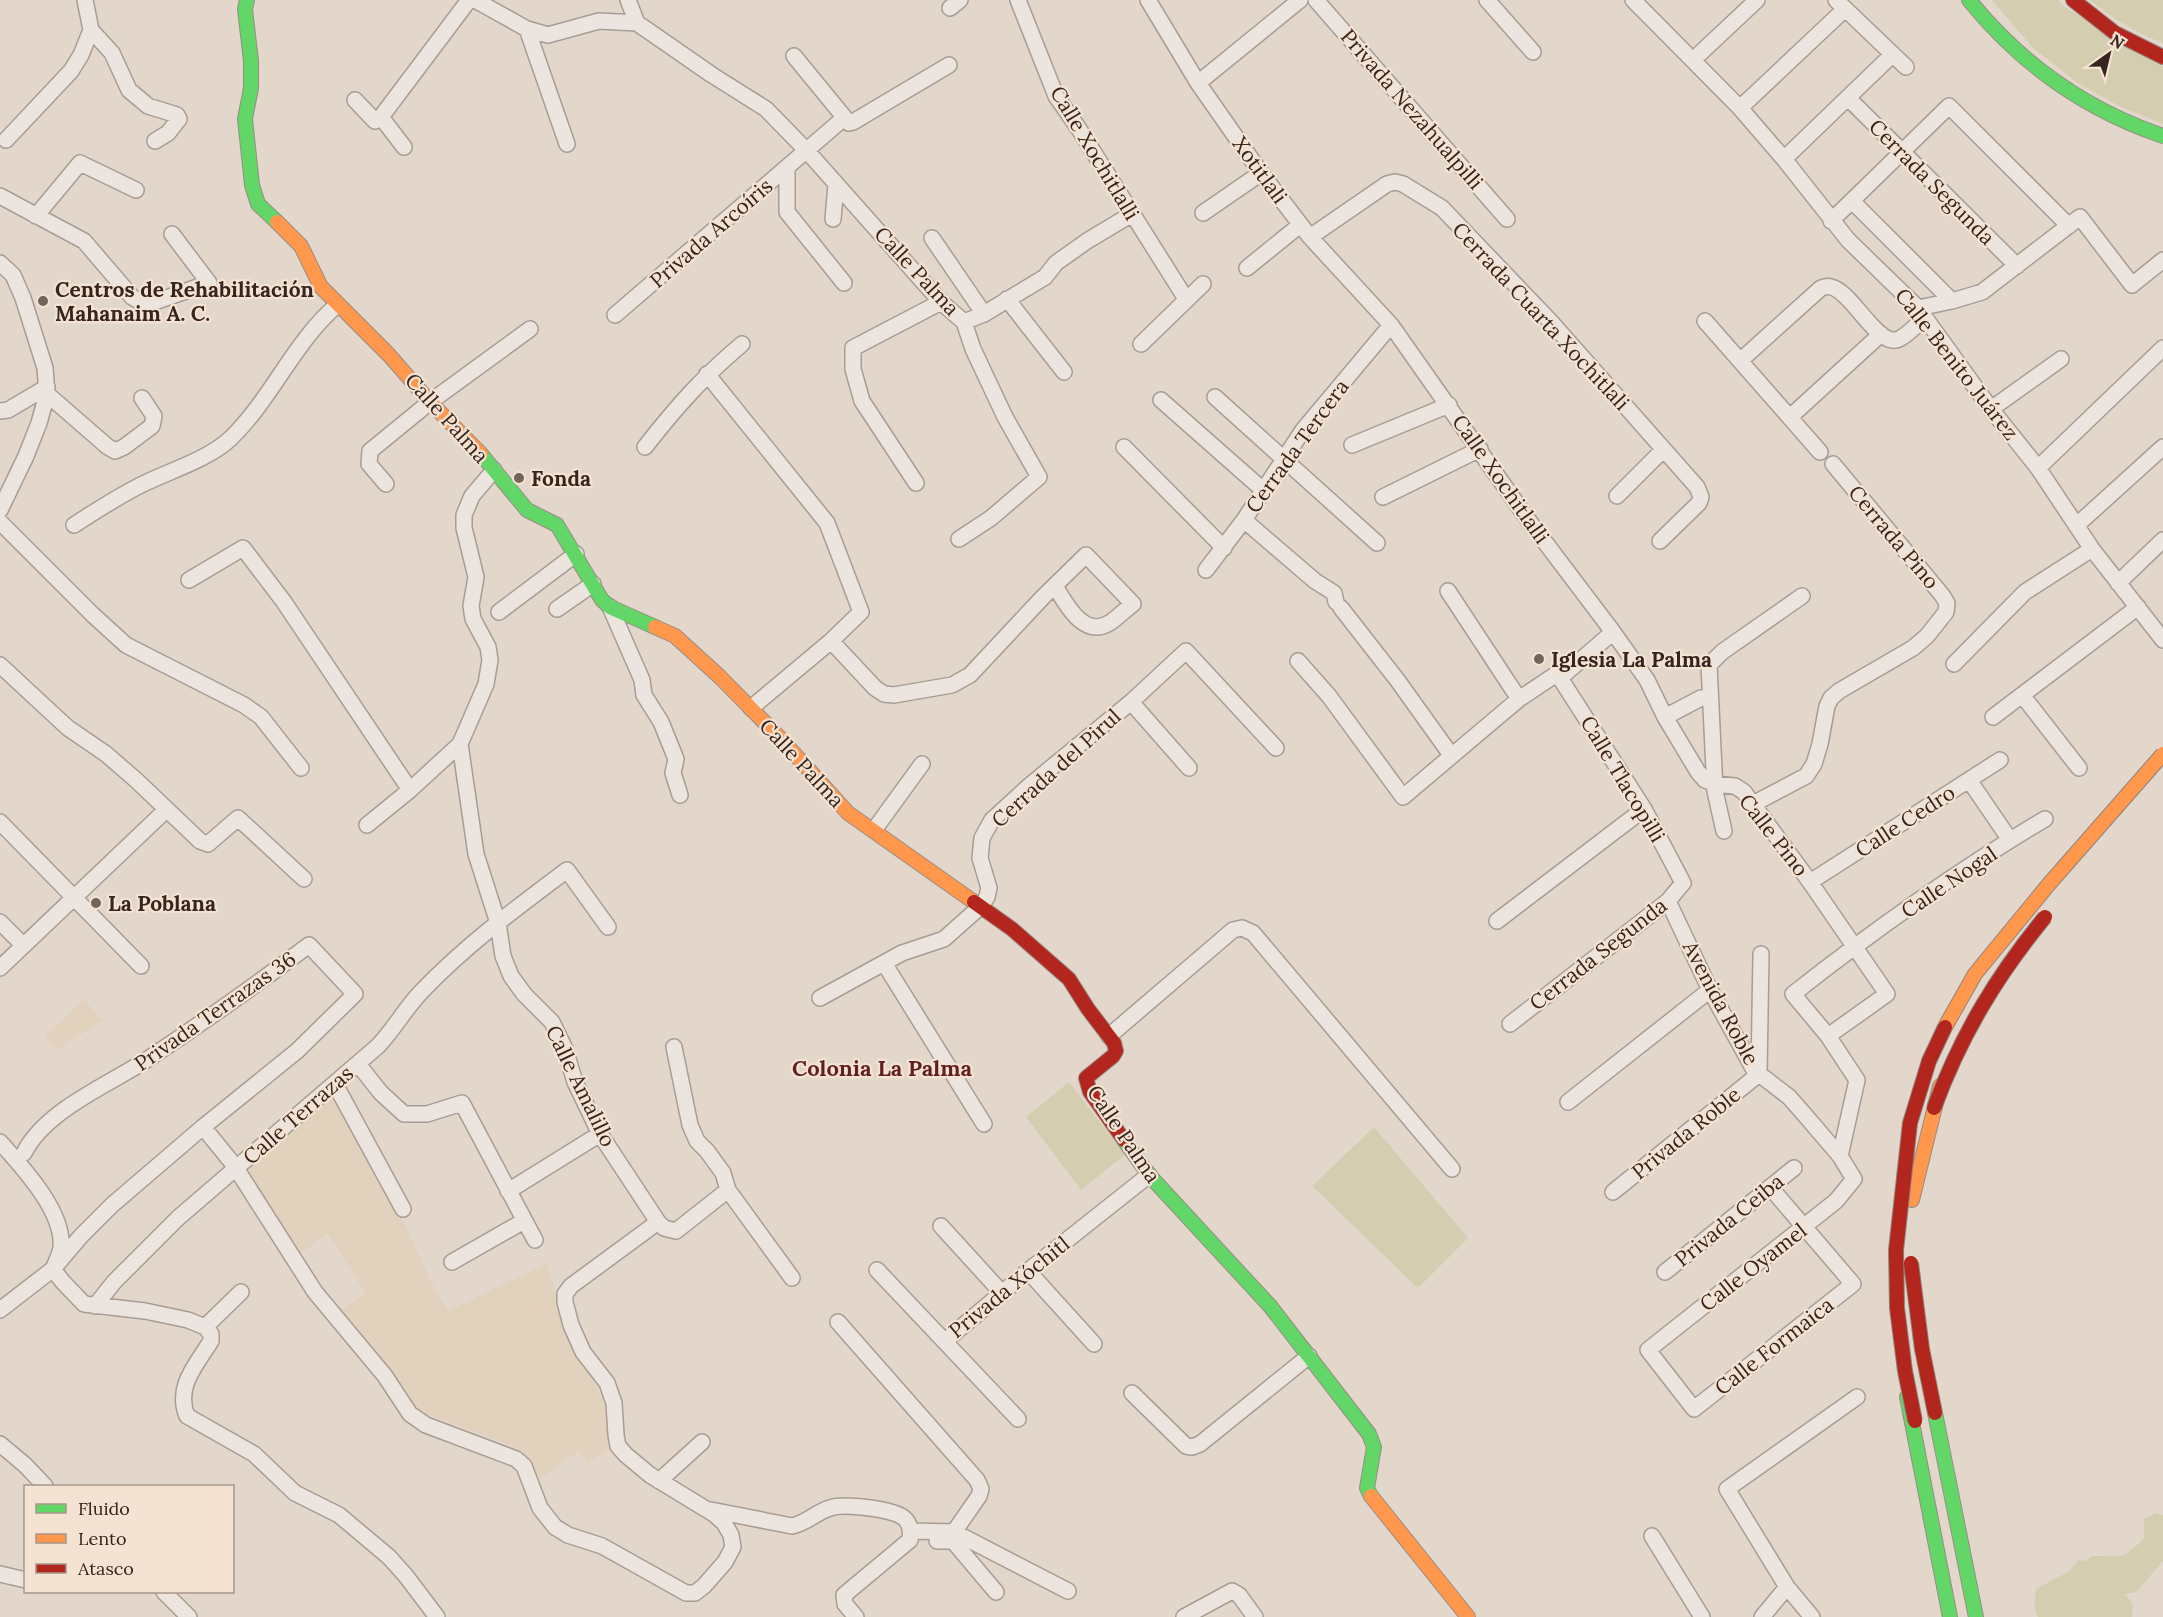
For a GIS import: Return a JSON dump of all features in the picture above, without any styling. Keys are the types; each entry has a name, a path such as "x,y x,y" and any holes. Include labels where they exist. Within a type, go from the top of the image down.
{"main road":[{"name":"Calle Palma","path":"247,0 245,9 251,88 245,119 254,193 258,204 301,246 321,287 470,441 527,510 557,525 602,600 610,607 675,636 751,708 848,813 1012,929 1069,979 1114,1043 1116,1051 1086,1078 1087,1086 1149,1175 1270,1306 1369,1434 1374,1447 1367,1488 1373,1501 1468,1617"},
{"path":"1969,0 1996,33 2013,48 2090,105 2121,121 2163,136"},
{"path":"2073,0 2108,28 2133,44 2163,57"},
{"path":"1950,1617 1892,1318 1888,1257 1890,1223 1904,1141 1920,1087 1952,1011 1983,962 2027,904 2163,747"},
{"path":"1956,1617 1905,1371 1897,1308 1896,1250 1910,1123 1929,1061 1949,1019 1975,974 2049,884 2163,754"},
{"path":"2122,822 2163,771"},
{"path":"1969,1617 1910,1331 1905,1247 1913,1186 1947,1064 1979,998 2001,963 2163,771"},
{"path":"1976,1617 1922,1349 1910,1254 1915,1188 1926,1129 1947,1070 1961,1040 1991,986 2055,904"}],"street":[{"path":"6,140 71,71 81,55 91,30 86,0"},
{"path":"378,119 469,0"},
{"path":"475,0 527,29 548,35 599,21 637,23 628,0"},
{"name":"Calle Xochitlalli","path":"1018,0 1056,96 1186,299"},
{"name":"Xotitlali","path":"1148,0 1198,83 1261,173 1305,231 1391,324"},
{"path":"1198,83 1300,0"},
{"name":"Privada Nezahualpilli","path":"1316,0 1508,219"},
{"path":"1487,0 1533,52"},
{"path":"1692,60 1757,0"},
{"name":"Calle Benito Juárez","path":"1641,3 1692,60 1740,108 1848,240 1922,313 1991,409 2038,468 2092,549 2163,638"},
{"path":"1740,108 1840,4 1906,67"},
{"name":"Calle Palma","path":"637,23 693,63 766,110 807,151 941,302 964,322 984,314 1045,277 1056,263 1132,214"},
{"path":"527,29 567,144"},
{"path":"91,30 112,53 129,90 148,106 177,115 179,119 168,133 155,141"},
{"path":"1784,159 1892,55"},
{"path":"794,56 849,123 949,65"},
{"name":"Cerrada Segunda","path":"1848,98 2017,266"},
{"path":"355,100 378,119 404,147"},
{"path":"1831,220 1949,106 2075,221 2132,285 2163,260"},
{"path":"807,151 844,118"},
{"name":"Privada Arcoíris","path":"615,315 807,151"},
{"path":"36,216 80,163 136,190"},
{"path":"787,168 787,212 844,283"},
{"path":"1203,213 1261,173"},
{"name":"Cerrada Cuarta Xochitlali","path":"1247,268 1305,231 1387,184 1395,182 1414,189 1436,203 1536,306 1697,488 1701,497 1699,503 1660,542"},
{"path":"833,219 836,184"},
{"path":"0,196 84,241 132,297 146,305 209,283 172,234"},
{"path":"1852,201 1952,302"},
{"path":"1741,360 1821,288 1831,287 1841,292 1881,334 1889,340 1899,340 1922,313 1982,292 2075,221"},
{"path":"932,238 984,314"},
{"path":"0,263 13,276 23,298 45,368 47,391 39,423 26,456 0,510"},
{"path":"1141,344 1203,284"},
{"path":"1007,299 1064,372"},
{"path":"916,483 862,400 853,369 853,348 941,302"},
{"path":"74,525 137,487 190,463 228,440 258,409 307,336 337,305"},
{"path":"1705,321 1820,452"},
{"path":"959,539 991,518 1040,477 1005,417 973,349 964,322"},
{"name":"Calle Xochitlalli","path":"1391,324 1529,521 1613,632"},
{"name":"Cerrada Tercera","path":"1206,570 1244,520 1303,430 1391,324"},
{"path":"386,484 369,464 370,451 430,402 530,329"},
{"path":"1790,417 1881,334"},
{"path":"645,447 707,374 742,344"},
{"path":"2038,468 2163,348"},
{"path":"1991,409 2061,359"},
{"path":"707,374 828,523 861,612 831,641 751,708"},
{"path":"47,391 115,451 152,426 154,416 142,398"},
{"path":"0,411 8,410 47,391"},
{"path":"1215,397 1377,543"},
{"path":"1161,400 1263,490"},
{"path":"1352,445 1449,405"},
{"path":"1124,447 1224,548"},
{"path":"2077,525 2163,447"},
{"path":"1383,497 1480,449"},
{"path":"1617,496 1663,450"},
{"name":"Cerrada Pino","path":"1753,804 1806,776 1814,764 1830,698 1913,648 1927,636 1946,612 1947,603 1942,595 1833,464"},
{"path":"367,825 410,790 460,744 486,684 490,660 488,647 473,619 471,606 476,577 464,528 464,514 472,496 494,470"},
{"path":"1244,520 1315,581 1334,593 1339,605 1398,681 1451,755"},
{"path":"0,522 126,645 244,705 261,717 301,768"},
{"path":"2118,583 2163,540"},
{"path":"189,580 243,548 284,602 410,790"},
{"path":"1954,664 2025,592 2092,549"},
{"path":"499,612 576,554"},
{"path":"831,641 875,688 884,694 894,695 952,685 970,675 1055,586 1086,555 1133,604 1109,623 1097,627 1086,624 1075,617 1055,586"},
{"path":"557,609 593,584"},
{"path":"1448,591 1519,699"},
{"path":"1724,831 1715,792 1709,665 1722,652 1802,596"},
{"path":"610,607 642,680 644,696 661,722 676,759 673,773 680,795"},
{"path":"1992,717 2138,607"},
{"path":"1298,661 1329,696 1403,797 1519,699 1555,675 1560,678 1613,632"},
{"name":"Calle Pino","path":"1613,632 1647,680 1665,717 1698,772 1706,780 1715,784 1735,786 1744,792 1810,882 1887,994 1828,1036"},
{"name":"Cerrada del Pirul","path":"981,906 990,888 980,858 982,838 992,820 1029,786 1131,702 1186,651 1276,748"},
{"path":"0,665 68,728 106,754 136,780 200,841 208,844 238,818 304,879"},
{"name":"Calle Tlacopilli","path":"1560,678 1644,809 1683,883"},
{"path":"2022,695 2079,768"},
{"path":"1665,717 1701,698"},
{"path":"1131,702 1189,768"},
{"name":"Calle Amalillo","path":"460,744 476,854 498,923 503,956 511,976 524,994 552,1022 565,1049 575,1082 600,1134 658,1222"},
{"name":"Calle Cedro","path":"1810,882 2000,760"},
{"path":"874,830 922,764"},
{"path":"1969,780 2010,840"},
{"path":"1497,921 1644,809"},
{"path":"0,968 166,810"},
{"name":"Calle Nogal","path":"1828,1036 1793,994 1855,946 2010,840 2045,819"},
{"path":"0,822 141,966"},
{"name":"Calle Terrazas","path":"95,1306 114,1282 178,1218 358,1064 395,1028 405,1010 420,993 469,945 567,870 608,927"},
{"name":"Cerrada Segunda","path":"1510,1024 1668,901 1683,883"},
{"name":"Avenida Roble","path":"1668,901 1710,990 1754,1070 1789,1097 1840,1156 1854,1179"},
{"path":"820,998 902,953 944,939 981,906"},
{"path":"0,922 23,945"},
{"path":"1108,1036 1233,930 1242,928 1253,933 1452,1169"},
{"name":"Privada Terrazas 36","path":"0,1310 53,1269 112,1205 202,1127 297,1051 355,994 309,945 236,999 148,1059 70,1105 38,1133 24,1153"},
{"path":"1759,1074 1761,954"},
{"path":"884,963 984,1124"},
{"path":"1568,1102 1710,990"},
{"path":"1828,1036 1857,1080 1840,1156"},
{"path":"674,1047 690,1125 697,1141 723,1173 729,1190 792,1278"},
{"path":"358,1064 381,1093 404,1114 427,1114 462,1103 535,1240"},
{"name":"Privada Roble","path":"1613,1192 1759,1074"},
{"path":"335,1084 403,1209"},
{"path":"202,1127 237,1169 315,1292 385,1376 410,1414 426,1425 516,1459 524,1466 540,1508 555,1527 568,1535 602,1546 686,1593 695,1593 704,1586 725,1562 733,1547 731,1535 724,1522 659,1481 618,1446 614,1403 607,1383 583,1352 571,1325 565,1294 570,1286 658,1222 664,1228 676,1231 729,1190"},
{"path":"508,1191 600,1134"},
{"path":"0,1142 32,1181 52,1211 61,1244 60,1255 53,1269 78,1300 95,1306 145,1311 189,1320 205,1327 211,1334 211,1341 185,1383 182,1399 187,1416 254,1454 295,1493 339,1515 388,1557 406,1576 436,1616"},
{"name":"Privada Ceiba","path":"1665,1272 1794,1168"},
{"name":"Privada Xóchitl","path":"877,1270 945,1341 1028,1271 1149,1175"},
{"name":"Calle Oyamel","path":"1694,1409 1648,1350 1836,1201 1854,1179"},
{"path":"1770,1187 1803,1226"},
{"path":"452,1262 524,1221"},
{"path":"941,1226 1002,1293"},
{"name":"Calle Formaica","path":"1694,1409 1854,1284 1803,1226"},
{"path":"1028,1271 1094,1344"},
{"path":"205,1327 241,1292"},
{"path":"838,1322 977,1480 981,1489 979,1496 954,1532"},
{"path":"945,1341 1018,1419"},
{"path":"1132,1393 1185,1446 1192,1448 1200,1444 1309,1356"},
{"path":"1812,1617 1787,1587 1727,1490 1857,1397"},
{"path":"659,1481 702,1442"},
{"path":"0,1444 44,1485"},
{"path":"708,1511 792,1526 805,1522 829,1508 852,1506 895,1513 906,1519 911,1535"},
{"path":"856,1617 845,1604 844,1595 911,1535 954,1532 1068,1591"},
{"path":"911,1535 953,1541 996,1592"},
{"path":"1652,1536 1702,1617"},
{"path":"0,1574 24,1580"},
{"path":"1762,1617 1787,1587"},
{"path":"1184,1617 1232,1591 1239,1594 1255,1617"},
{"path":"165,1593 189,1617"}],"shaded area":[{"path":"1992,0 2058,0 2065,7 2163,66 2163,124 2119,106 2078,83 2033,48"},
{"path":"2090,0 2163,0 2163,43 2125,25"},
{"path":"83,999 103,1020 57,1050 44,1037"},
{"path":"1069,1082 1125,1155 1081,1190 1026,1117"},
{"path":"335,1092 399,1212 434,1287 448,1311 547,1263 560,1305 603,1400 614,1447 587,1463 579,1451 533,1483 518,1448 416,1410 338,1312 365,1293 328,1233 299,1255 243,1168"},
{"path":"1374,1127 1468,1238 1418,1288 1312,1186"},
{"path":"2156,1513 2163,1515 2163,1561 2136,1592 2125,1594 2133,1604 2132,1617 2038,1617 2034,1606 2036,1589 2068,1572 2079,1560 2085,1561 2092,1556 2121,1556 2131,1551 2144,1538 2144,1519"}],"traffic: fast":[{"path":"247,0 245,9 251,61 251,88 245,119 252,185 258,204 277,222"},
{"path":"1969,0 2010,44 2056,82 2107,113 2163,136"},
{"path":"481,454 527,510 557,525 602,600 610,607 655,627"},
{"path":"1124,1140 1149,1175 1270,1306 1369,1434 1374,1447 1367,1488 1371,1496"},
{"path":"1907,1397 1950,1617"},
{"path":"1935,1413 1976,1617"}],"traffic: slow":[{"path":"277,222 301,246 321,287 389,355 430,402 481,454"},
{"path":"655,627 675,636 720,677 780,738 848,813 974,902"},
{"path":"1945,1027 1975,974 2049,884 2163,754"},
{"path":"1912,1200 1940,1086"},
{"path":"1371,1496 1468,1617"}],"traffic: jam":[{"path":"2073,0 2115,33 2163,57"},
{"path":"974,902 1012,929 1069,979 1114,1043 1116,1051 1113,1056 1086,1078 1090,1092 1124,1140"},
{"path":"1934,1108 1956,1056 1981,1008 2027,939 2045,917"},
{"path":"1915,1421 1905,1371 1897,1308 1896,1250 1910,1123 1929,1061 1945,1027"},
{"path":"1911,1263 1922,1349 1935,1413"}],"place":[{"name":"Centros de Rehabilitación Mahanaim A. C.","path":"43,301"},
{"name":"Fonda","path":"519,478"},
{"name":"Iglesia La Palma","path":"1539,659"},
{"name":"La Poblana","path":"96,903"}],"district":[{"name":"Colonia La Palma","path":"882,1068"}]}
